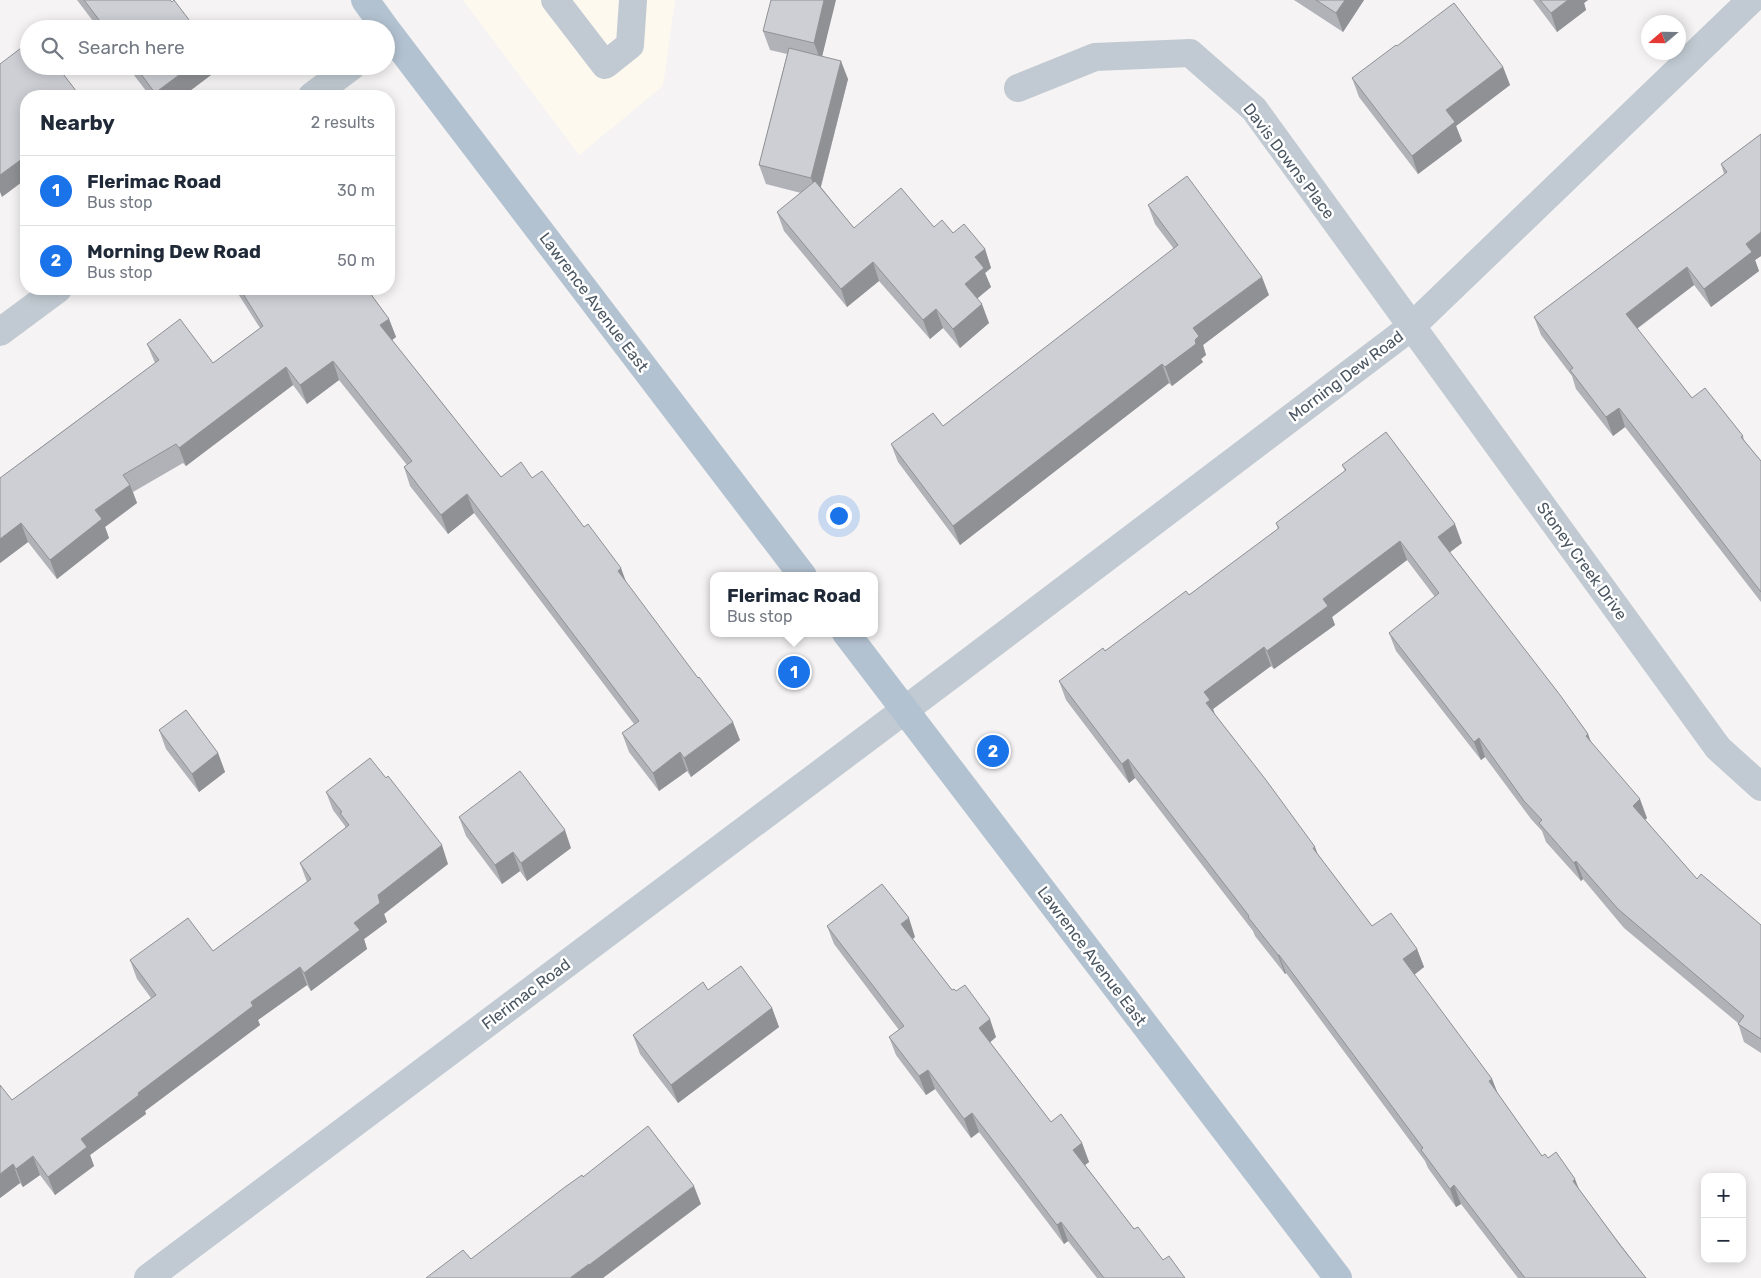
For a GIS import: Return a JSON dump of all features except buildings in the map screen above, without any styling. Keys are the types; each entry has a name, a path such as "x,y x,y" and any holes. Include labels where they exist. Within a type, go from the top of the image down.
{"main road":[{"name":"Lawrence Avenue East","path":"365,0 379,20"},
{"name":"Lawrence Avenue East","path":"395,43 800,572"},
{"name":"Lawrence Avenue East","path":"849,637 1338,1278"}],"street":[{"path":"555,0 605,65 630,45 633,0"},
{"name":"Morning Dew Road","path":"905,710 1411,327 1752,0"},
{"name":"Davis Downs Place","path":"1018,88 1095,57 1190,53 1254,109 1411,327"},
{"path":"320,90 340,75"},
{"path":"0,332 50,295"},
{"name":"Stoney Creek Drive","path":"1411,327 1718,748 1761,787"},
{"name":"Flerimac Road","path":"148,1278 905,710"}],"shaded area":[{"path":"463,0 675,0 663,86 579,155"}],"place":[{"name":"Flerimac Road","path":"794,672"},
{"name":"Morning Dew Road","path":"993,751"}]}
